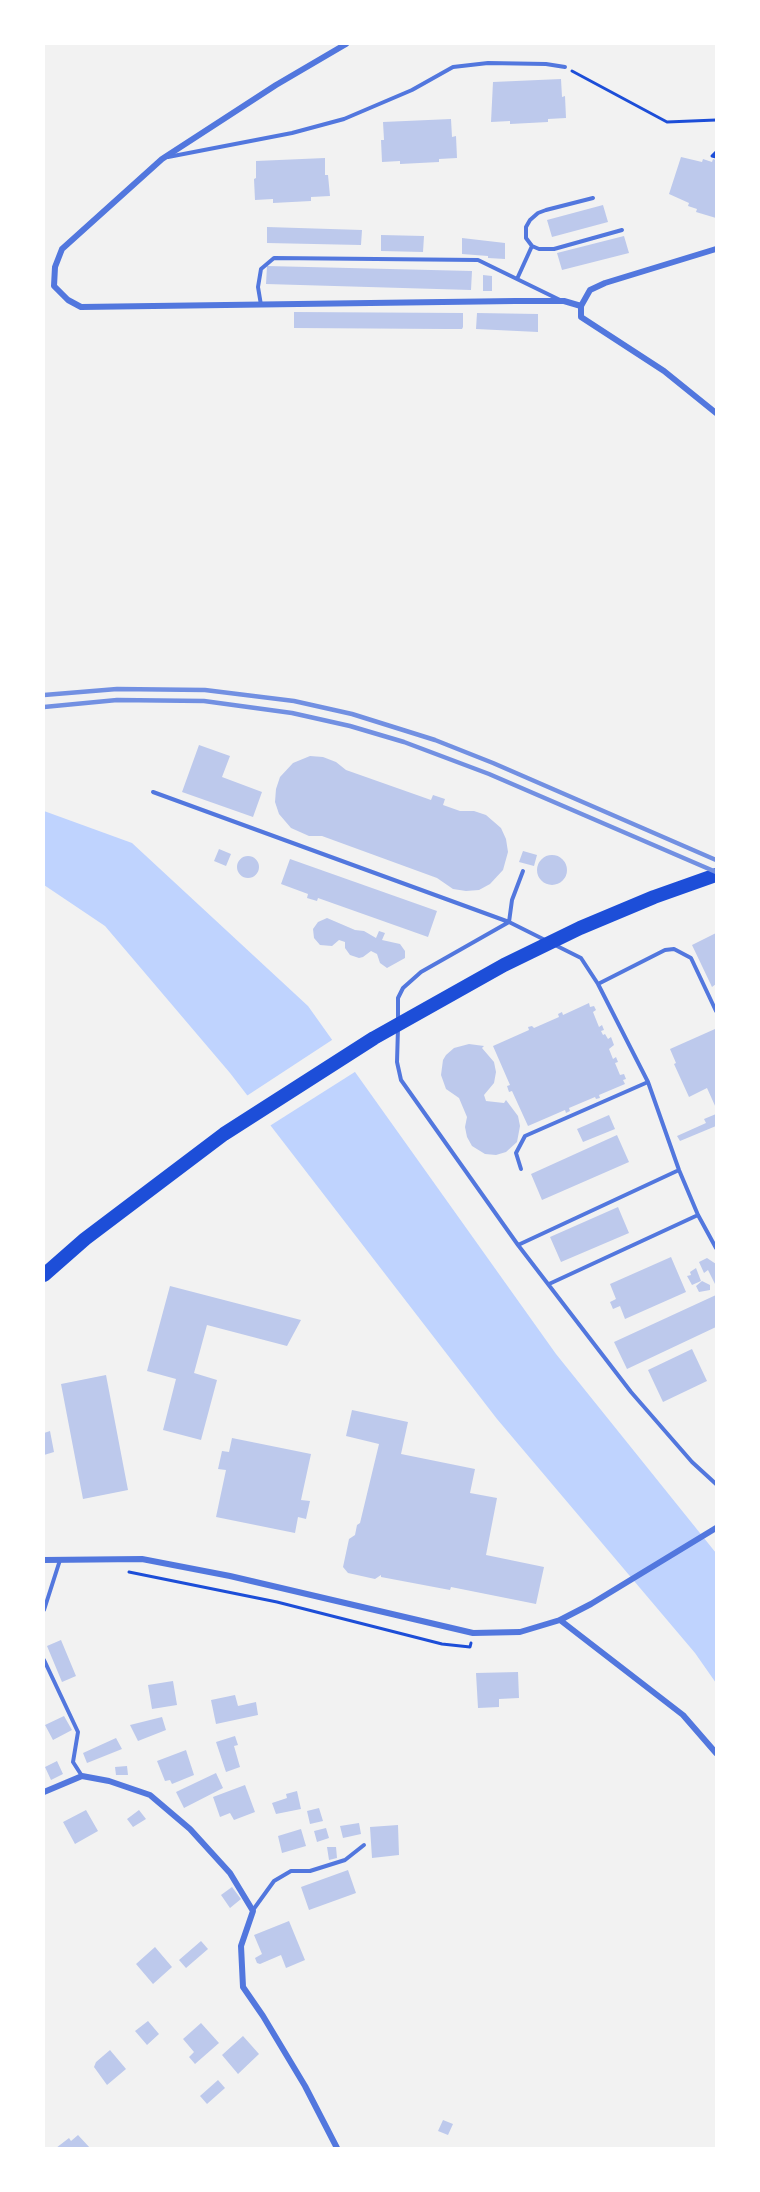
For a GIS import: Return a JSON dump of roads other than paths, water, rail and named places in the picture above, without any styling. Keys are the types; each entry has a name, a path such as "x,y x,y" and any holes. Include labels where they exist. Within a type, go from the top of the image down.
{"main road":[{"path":"44,1275 85,1239 224,1134 374,1038 504,965 580,928 644,901 717,875"}],"street":[{"path":"346,44 276,85 162,159 62,249 55,267 54,286 68,300 81,307 564,301 581,306"},
{"path":"717,249 605,283 590,290 581,306 581,317 664,370 717,413"},
{"path":"702,253 717,255"},
{"path":"44,1560 142,1559 230,1576 473,1633 520,1632 560,1620 591,1604 717,1528"},
{"path":"560,1620 683,1715 717,1753"},
{"path":"44,1792 82,1776 109,1781 150,1795 190,1829 230,1873 253,1911 241,1946 243,1987 305,2086 337,2148"}],"lane":[{"path":"162,159 292,133 344,119 412,90 453,67 488,63 546,64 565,68"},
{"path":"593,198 538,213 526,227 526,238 532,246 539,249 554,249 622,230"},
{"path":"517,279 532,246"},
{"path":"261,305 258,287 261,269 274,258 478,260 564,301"},
{"path":"153,792 509,922 581,958 598,984 648,1082 679,1170 698,1215 717,1248"},
{"path":"509,922 512,900 522,871"},
{"path":"509,922 422,972 404,988 398,998 397,1062 401,1080 519,1245 630,1392 692,1462 717,1484"},
{"path":"598,984 665,950 674,949 692,958 717,1011"},
{"path":"521,1169 516,1153 525,1136 648,1082"},
{"path":"519,1245 679,1170"},
{"path":"549,1284 698,1215"},
{"path":"44,1610 60,1560"},
{"path":"44,1660 78,1732 73,1761 82,1776"},
{"path":"253,1911 274,1881 291,1870 310,1871 345,1860 364,1845"}],"water":[{"path":"44,811 132,843 308,1006 556,1354 716,1553 716,1683 695,1653 497,1419 230,1073 105,926 44,885"}],"railway":[{"path":"44,695 117,689 205,690 294,701 352,714 435,740 493,763 716,860"},
{"path":"44,707 117,700 204,701 292,713 350,726 404,742 489,774 716,872"}]}
